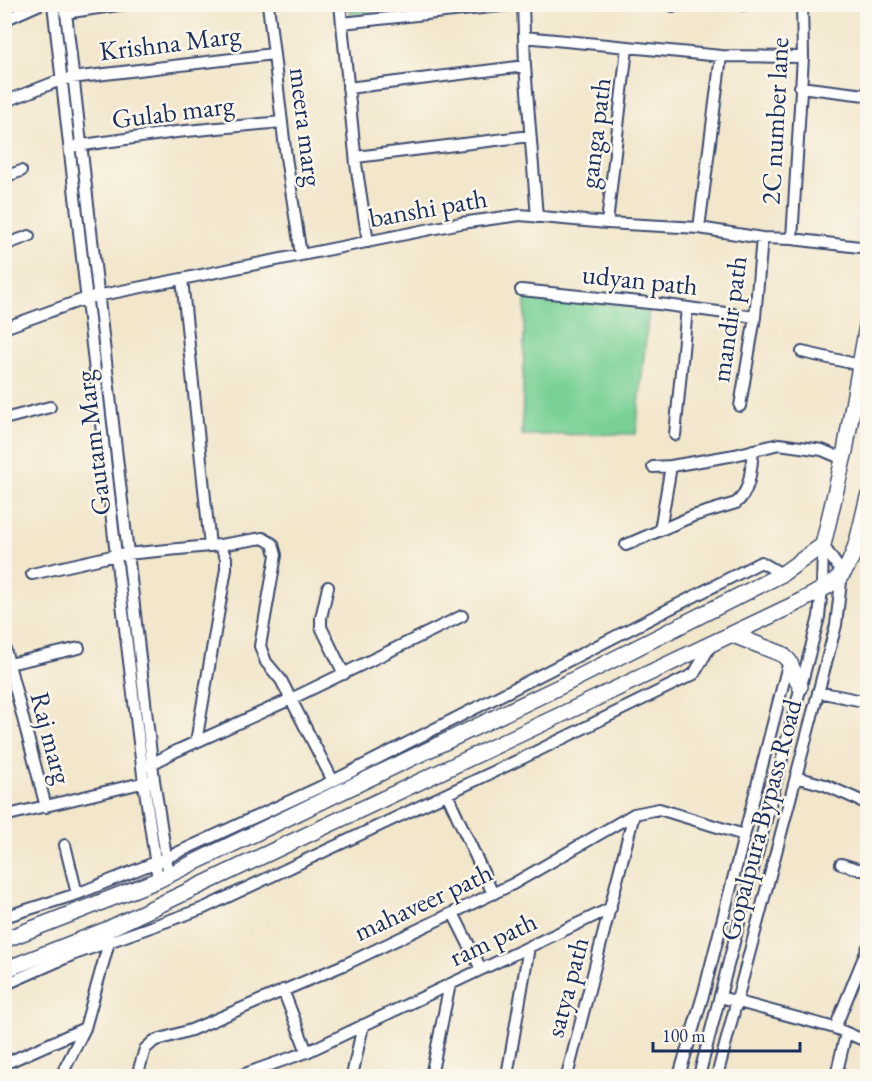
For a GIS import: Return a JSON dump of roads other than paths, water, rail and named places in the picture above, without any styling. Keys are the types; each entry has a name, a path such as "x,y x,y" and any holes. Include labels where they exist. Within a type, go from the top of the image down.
{"highway":[{"path":"4,940 164,878 563,686 783,574 822,545 843,459 867,320"},
{"path":"4,970 107,936 572,709 791,606 842,573 864,528 867,496"},
{"path":"733,635 782,654 789,661 800,686"}],"street":[{"path":"4,20 40,4"},
{"path":"53,4 68,78"},
{"path":"65,9 124,4"},
{"name":"meera marg","path":"268,4 301,255"},
{"path":"340,4 356,157 368,242"},
{"path":"342,23 522,4 537,217"},
{"name":"2C number lane","path":"792,239 803,57 802,4"},
{"name":"Gautam Marg","path":"65,9 68,78 92,297 129,554 149,782 164,878"},
{"path":"524,38 721,56 803,57"},
{"name":"ganga path","path":"607,223 627,48"},
{"name":"Krishna Marg","path":"4,102 68,78 273,54"},
{"path":"699,228 721,56"},
{"path":"348,88 525,66"},
{"path":"800,87 865,95"},
{"name":"Gulab marg","path":"76,146 176,132 282,122"},
{"path":"356,157 530,136"},
{"path":"4,177 21,171"},
{"name":"banshi path","path":"4,328 92,297 461,223 520,215 699,228 762,238 792,239 867,248"},
{"path":"4,245 30,236"},
{"name":"mandir path","path":"740,405 755,316 762,238"},
{"path":"182,279 215,545 226,558 196,742"},
{"name":"udyan path","path":"521,290 755,316"},
{"path":"92,297 116,555 148,767 462,616"},
{"path":"675,435 687,308"},
{"path":"802,352 860,365"},
{"path":"4,419 50,407"},
{"path":"653,467 671,466 779,444 822,450 843,459"},
{"path":"626,545 693,516 736,503 747,489 753,450"},
{"path":"660,530 671,466"},
{"path":"32,574 116,555 262,538 273,544 276,555 260,646 266,662 281,680 333,781"},
{"path":"822,545 842,573"},
{"name":"Gopalpura Bypass Road","path":"699,1077 819,617 822,545"},
{"path":"4,917 77,894 161,860 333,781 761,562 783,574"},
{"name":"Gopalpura Bypass Road","path":"717,1077 836,625 842,573"},
{"path":"328,587 321,627 344,674"},
{"name":"Raj marg","path":"4,645 46,807"},
{"path":"4,985 72,955 107,936 204,908 447,794 694,674 711,645"},
{"path":"9,664 79,648"},
{"path":"679,1077 704,992 789,661"},
{"path":"818,692 867,702"},
{"path":"796,777 825,785 867,804"},
{"path":"4,816 149,782"},
{"path":"447,794 494,894"},
{"name":"mahaveer path","path":"137,1077 140,1060 145,1050 154,1041 191,1030 346,964 494,894 634,814 659,809 744,835"},
{"path":"611,908 634,814"},
{"path":"65,845 77,894"},
{"path":"841,864 861,870 867,862"},
{"name":"ram path","path":"239,1077 307,1052 611,908"},
{"name":"satya path","path":"567,1077 611,908"},
{"path":"453,913 481,969"},
{"path":"61,1077 85,1028 107,936"},
{"path":"507,1077 529,947"},
{"path":"836,1077 841,1030 867,947"},
{"path":"431,1077 450,984"},
{"path":"283,990 307,1052"},
{"path":"720,997 841,1030 867,1041"},
{"path":"352,1077 363,1025"},
{"path":"4,1064 85,1028"}]}
